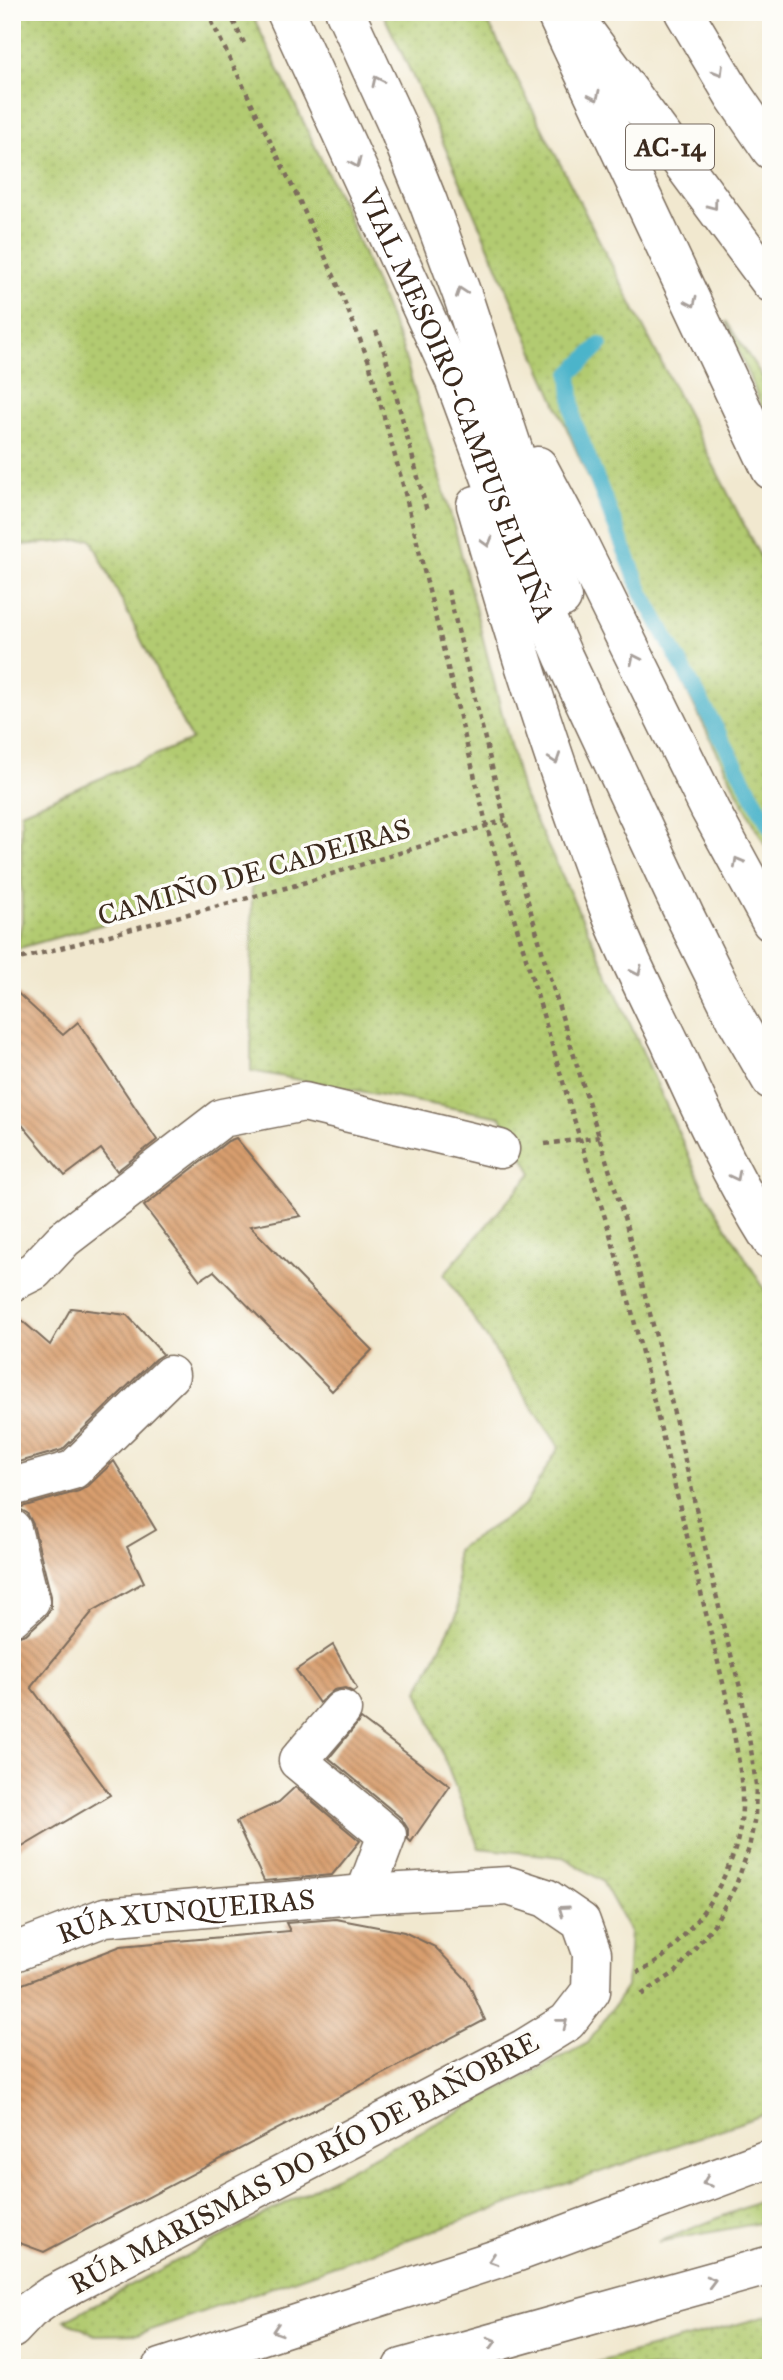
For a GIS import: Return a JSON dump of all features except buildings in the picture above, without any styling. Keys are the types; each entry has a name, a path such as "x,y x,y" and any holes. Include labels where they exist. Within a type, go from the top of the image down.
{"main road":[{"name":"VIAL MESOIRO-CAMPUS ELVIÑA","path":"286,12 454,379 515,544 564,658 732,1010 771,1080"},
{"name":"VIAL MESOIRO-CAMPUS ELVIÑA","path":"345,12 397,125 428,202 630,799"},
{"path":"555,12 771,470"},
{"name":"AC-14","path":"570,12 771,283"},
{"name":"AC-14","path":"684,12 734,96 771,150"},
{"path":"477,341 710,810 771,922"},
{"path":"454,379 476,504 502,596 555,759 608,907 692,1091 757,1219 771,1240"},
{"path":"12,1282 34,1271 64,1239 222,1118 304,1102 500,1149"},
{"path":"12,1487 73,1471 170,1374"},
{"path":"12,1530 30,1601 12,1617"},
{"path":"342,1710 298,1761 387,1835 365,1894"},
{"name":"RÚA XUNQUEIRAS","path":"12,1953 105,1917 365,1894 509,1886 546,1898 581,1922 592,1953 591,1991"},
{"name":"RÚA MARISMAS DO RÍO DE BAÑOBRE","path":"12,2329 30,2310 50,2296 525,2048 567,2022 591,1991"},
{"path":"161,2368 518,2252 771,2158"},
{"path":"402,2368 771,2265"}],"path":[{"path":"207,12 300,202 368,359 403,485 487,827 628,1296 727,1699 738,1758 741,1805 739,1833 728,1866 705,1911 676,1945 647,1969 591,1991"},
{"path":"229,12 247,49"},
{"path":"372,320 385,354 428,515"},
{"path":"447,582 505,820 626,1224 657,1340 741,1691 755,1785 755,1816 749,1848 736,1885 715,1923 684,1962 676,1972 633,2001 591,1991"},
{"name":"CAMIÑO DE CADEIRAS","path":"12,961 293,886 505,820"}],"green space":[{"path":"12,12 251,12 344,207 402,347 457,537 522,792 599,954 704,1190 771,1300 771,2112 139,2334 95,2335 65,2320 588,2043 627,1987 630,1931 602,1881 563,1857 479,1848 418,1691 458,1612 456,1550 524,1506 559,1447 444,1274 532,1173 501,1117 251,1071 252,882 16,949 22,922 21,812 191,740 91,539 12,546"},
{"path":"382,12 483,12 771,578 771,856 720,759 649,611 459,179"},
{"path":"726,321 771,390 771,429"},
{"path":"771,2197 771,2221 658,2242"},
{"path":"771,2315 771,2368 576,2368"}],"waterway":[{"path":"600,345 570,374 574,421 641,591 771,829"}]}
